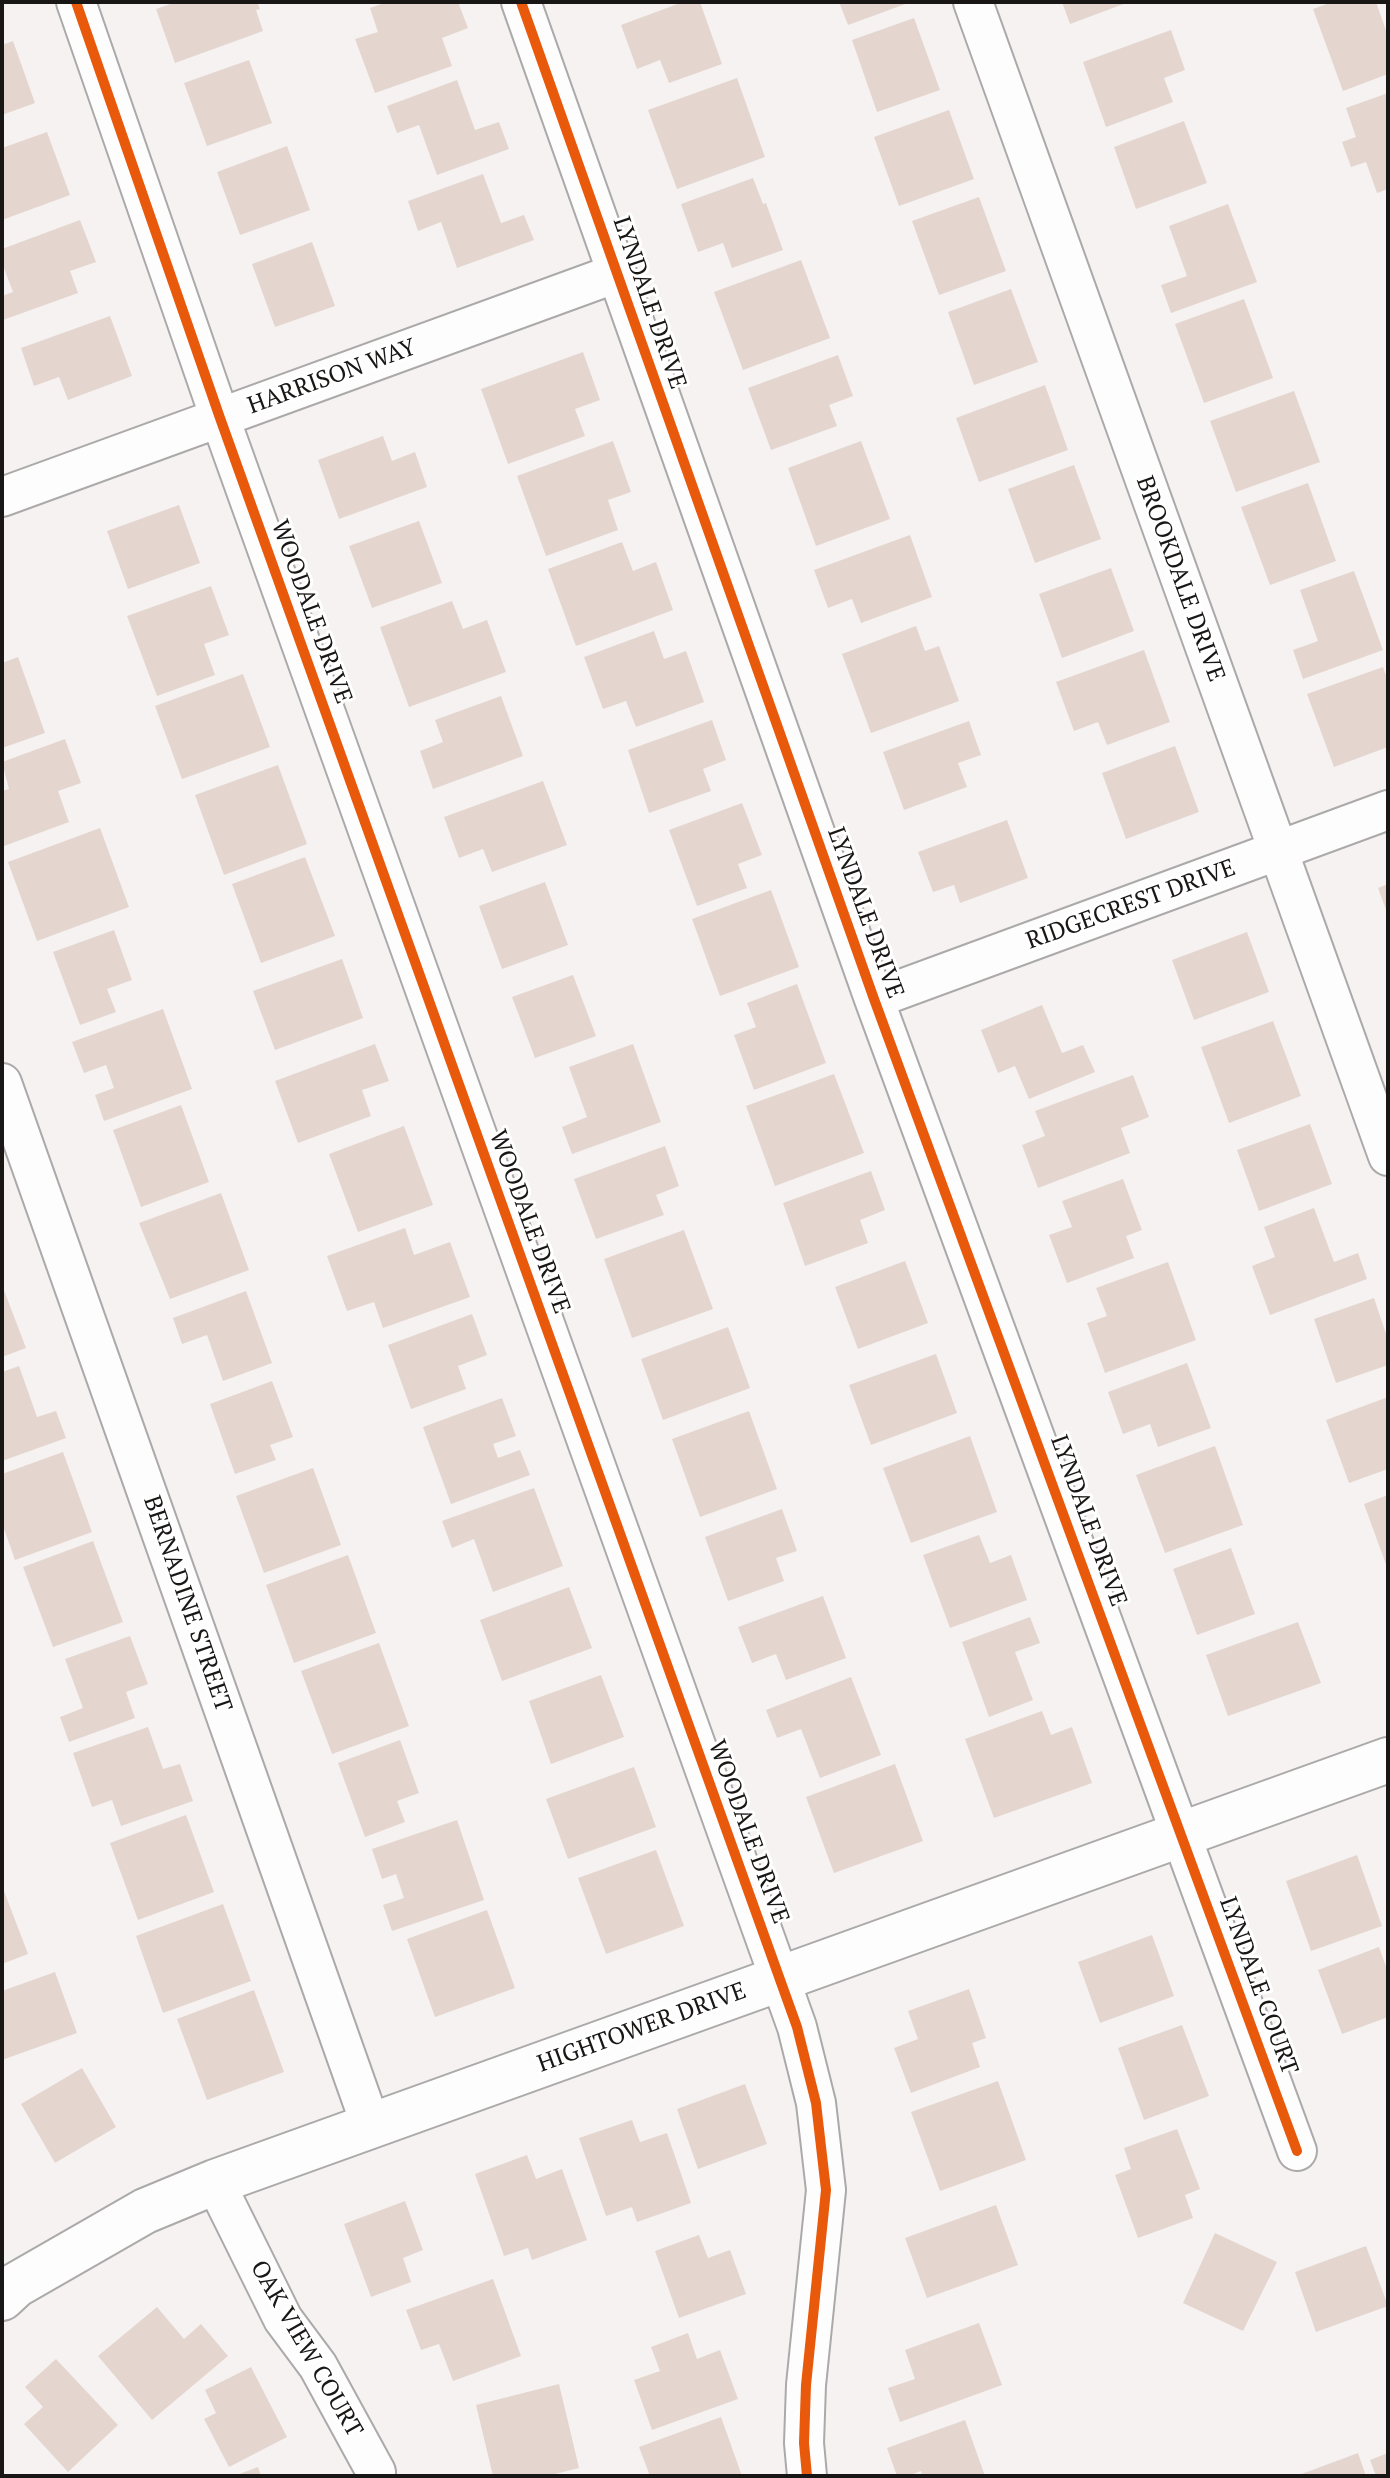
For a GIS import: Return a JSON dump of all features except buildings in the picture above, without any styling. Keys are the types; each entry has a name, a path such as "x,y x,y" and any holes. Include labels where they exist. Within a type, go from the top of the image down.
{"main road":[{"name":"HIGHTOWER DRIVE","path":"7,2282 145,2211 215,2182 1388,1760"}],"street":[{"name":"WOODALE DRIVE","path":"76,2 220,418 797,2027 816,2103 826,2190 806,2385 804,2443 807,2476"},
{"name":"LYNDALE DRIVE","path":"521,2 874,999 1182,1834"},
{"name":"BROOKDALE DRIVE","path":"973,2 1388,1156"},
{"name":"HARRISON WAY","path":"2,497 617,273"},
{"name":"RIDGECREST DRIVE","path":"874,999 1388,810"},
{"name":"BERNADINE STREET","path":"2,1083 371,2126"},
{"name":"LYNDALE COURT","path":"1182,1834 1297,2151"},
{"name":"OAK VIEW COURT","path":"215,2182 283,2319 318,2366 376,2472"}],"cycle path":[{"path":"76,2 220,418 797,2027 816,2103 826,2190 806,2385 804,2443 807,2476"},
{"path":"521,2 874,999 1297,2151"}]}
